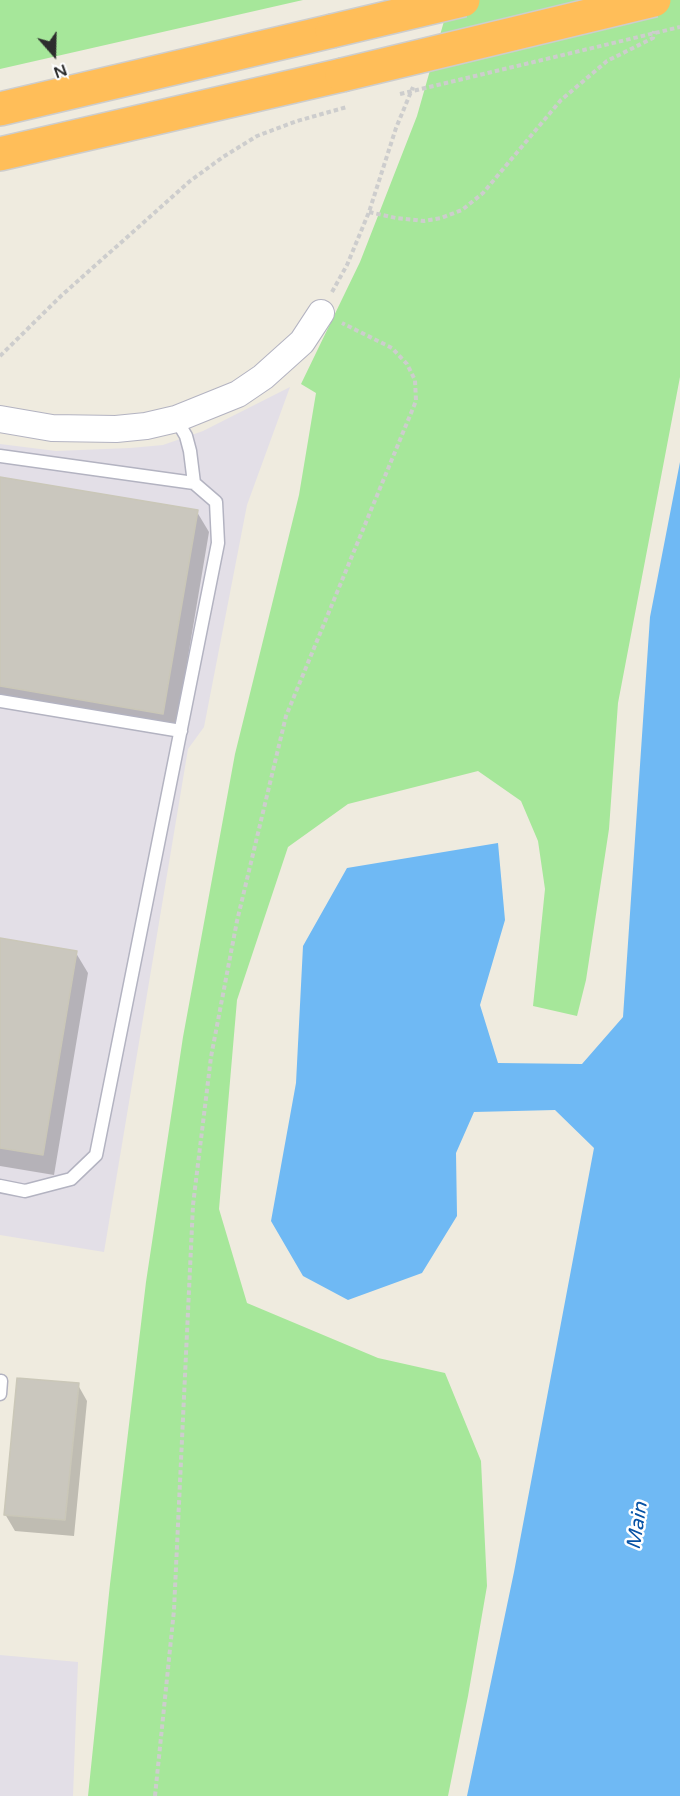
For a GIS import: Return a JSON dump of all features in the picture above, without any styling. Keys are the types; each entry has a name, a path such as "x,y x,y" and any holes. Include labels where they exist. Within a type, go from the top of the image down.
{"highway":[{"path":"0,109 463,0"},
{"path":"0,154 342,75 654,14"}],"street":[{"path":"0,419 52,428 116,429 146,426 176,419 238,394 263,377 302,342 321,313"}],"lane":[{"path":"176,419 186,436 194,483"},
{"path":"0,456 194,483 216,502 218,543 96,1155 71,1179 25,1191 0,1186"},
{"path":"0,701 182,731"},
{"path":"0,1394 1,1381"}],"path":[{"path":"369,212 423,221 441,218 462,210 483,194 561,100 607,61 653,38 654,14"},
{"path":"394,95 680,27"},
{"path":"155,1796 174,1610 193,1205 211,1057 237,921 286,716 417,401 415,380 406,364 392,348 321,313 346,265 369,212 396,128 416,80"},
{"path":"0,356 61,296 190,182 223,157 257,136 297,121 350,106"}],"shaded area":[{"path":"290,387 247,505 204,727 188,749 104,1252 0,1235 0,444 56,451 163,445 203,431"},
{"path":"0,1655 78,1662 73,1796 0,1796"}],"green space":[{"path":"0,0 303,0 0,69"},
{"path":"450,0 680,0 680,377 618,703 609,829 586,980 577,1016 533,1006 545,889 538,841 521,801 478,771 348,804 288,847 237,1000 219,1209 247,1303 378,1358 445,1373 481,1461 487,1586 448,1796 88,1796 110,1584 146,1282 183,1037 235,754 299,495 316,393 301,384 360,262 417,116"}],"water":[{"name":"Main","path":"680,462 680,1796 467,1796 514,1572 594,1148 555,1110 474,1112 456,1153 457,1216 422,1273 348,1300 303,1276 271,1221 296,1083 303,946 347,868 498,843 505,920 480,1005 498,1063 582,1064 623,1017 650,617"}],"building":[{"path":"0,477 198,510 163,714 0,686"},
{"path":"0,938 77,951 43,1155 0,1148"},
{"path":"17,1378 79,1383 65,1520 4,1515"}]}
